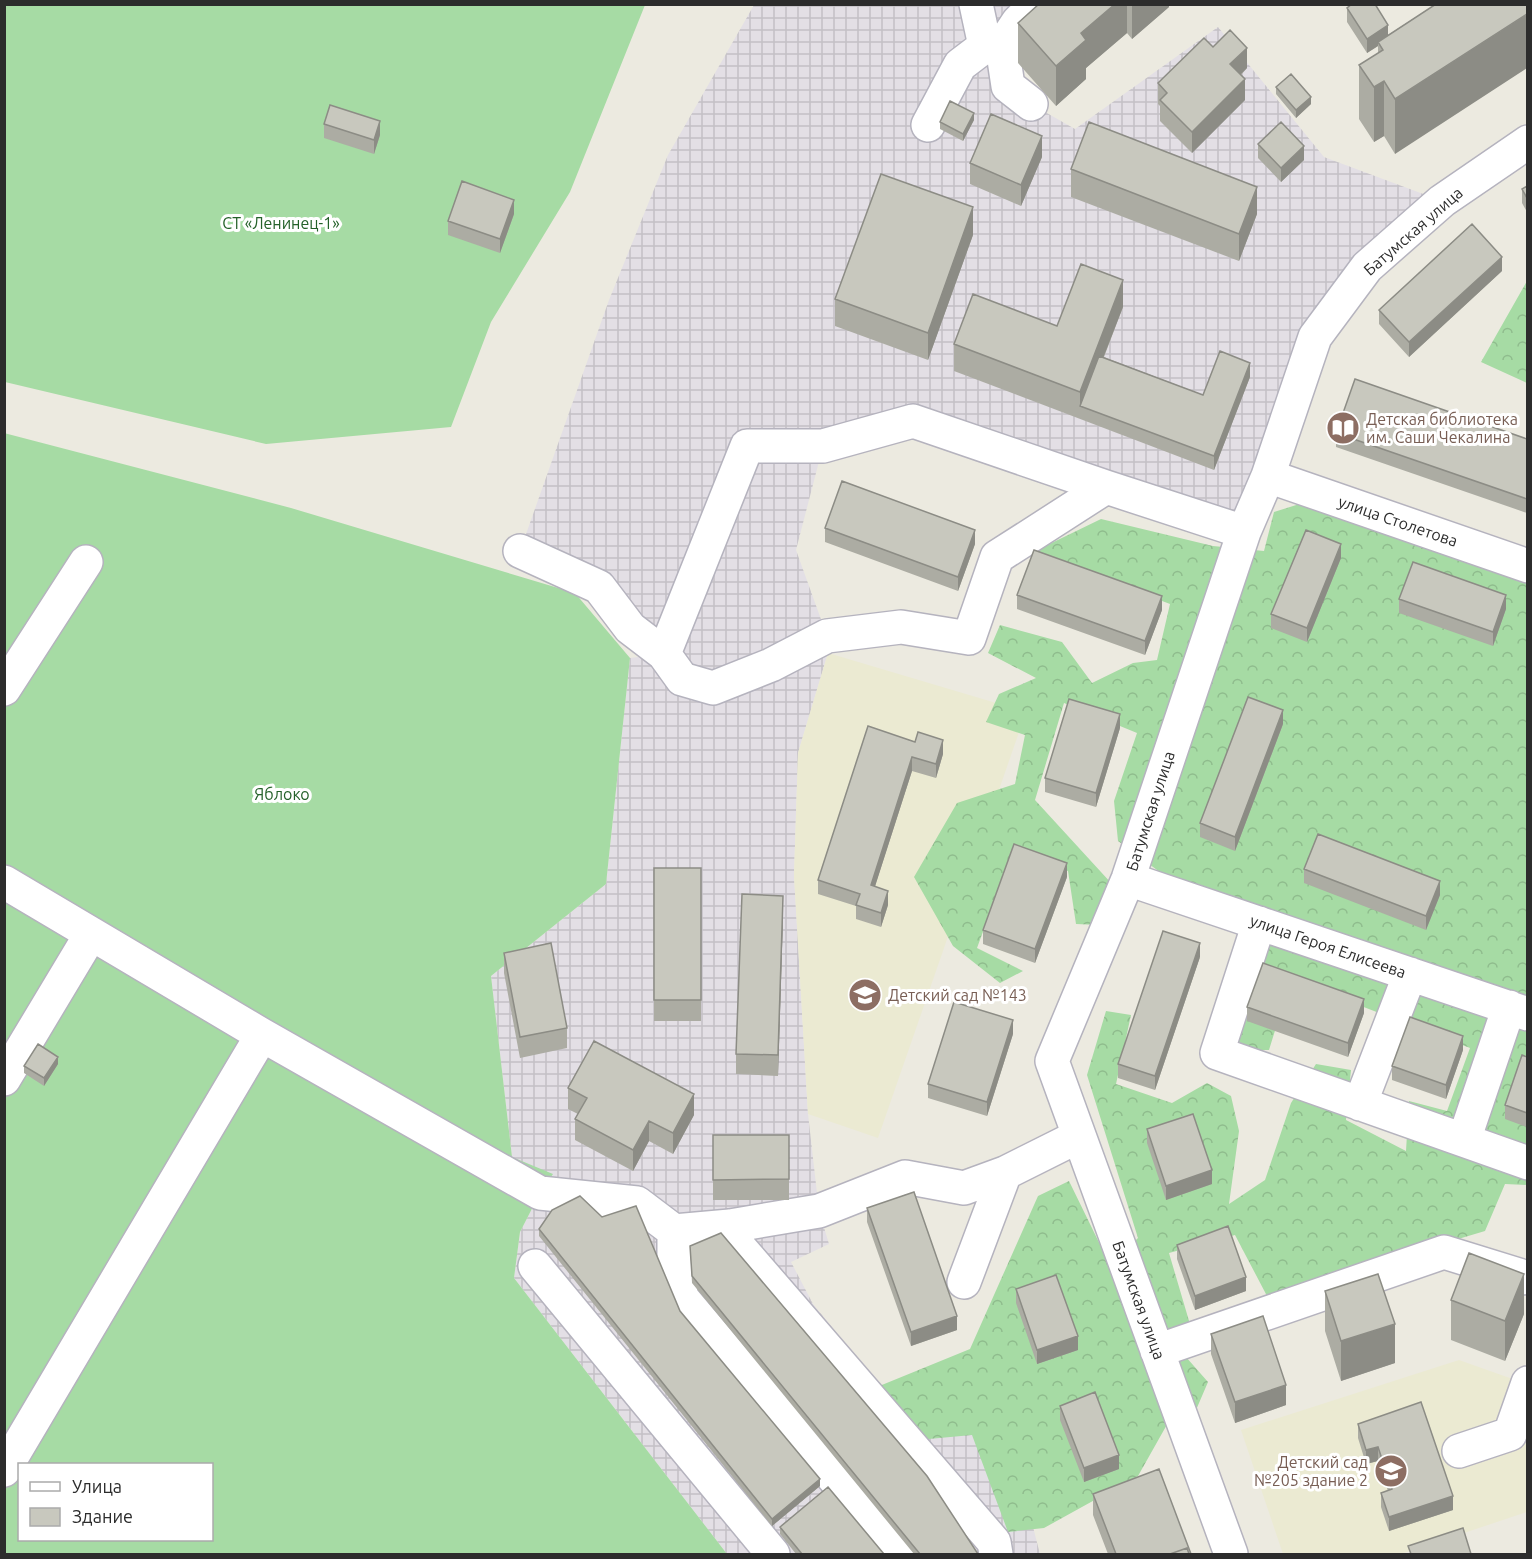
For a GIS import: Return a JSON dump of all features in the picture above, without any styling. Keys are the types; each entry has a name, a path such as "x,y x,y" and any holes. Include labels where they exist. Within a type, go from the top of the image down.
{"street":[{"path":"976,4 1008,86 1030,104"},
{"path":"928,125 960,65 994,46 1036,4"},
{"name":"Батумская улица","path":"1231,1554 1052,1061 1128,879 1244,532 1268,476 1315,337 1367,267 1442,201 1527,142"},
{"path":"664,654 747,446 823,446 913,421 1244,532"},
{"name":"улица Столетова","path":"1268,476 1527,566"},
{"path":"519,551 599,587 630,628 664,654 682,679 713,688 771,666 827,636 901,627 969,638 997,557 1106,487"},
{"path":"4,689 86,562"},
{"path":"630,658 664,654"},
{"name":"улица Героя Елисеева","path":"1128,879 1518,1011"},
{"path":"4,882 262,1035 540,1193 637,1203 674,1231 730,1226 819,1211 905,1178 964,1188 1005,1173 1079,1136"},
{"path":"1259,923 1216,1053 1527,1163"},
{"path":"4,1079 91,934"},
{"path":"1360,1104 1410,974"},
{"path":"1464,1140 1518,1011"},
{"path":"4,1470 262,1035"},
{"path":"964,1282 1005,1173"},
{"path":"730,1226 740,1248 994,1542 996,1554"},
{"path":"674,1231 674,1260 682,1298 898,1554"},
{"path":"1157,1351 1444,1252 1527,1278"},
{"path":"535,1266 773,1554"},
{"path":"1459,1451 1510,1434 1527,1383"}],"shaded area":[{"path":"754,5 1036,5 1002,46 1031,104 1075,129 1218,27 1324,157 1442,201 1315,337 1244,532 913,421 823,446 796,550 827,636 828,653 798,753 794,875 808,1114 819,1211 829,1244 791,1262 813,1304 890,1399 950,1375 1033,1527 1040,1554 727,1554 514,1278 520,1232 540,1193 512,1157 491,976 606,884 630,658 663,654 520,551 609,300 668,155"},
{"name":"Детский сад №143","path":"828,653 1026,712 878,1138 808,1114 794,876 798,753"},
{"name":"Детский сад №205 здание 2","path":"1459,1360 1527,1384 1527,1512 1401,1554 1283,1554 1241,1430"}],"green space":[{"name":"СТ «Ленинец-1»","path":"5,5 645,5 570,192 491,322 451,427 266,444 5,382"},
{"path":"1527,281 1527,383 1481,362"},
{"name":"Яблоко","path":"4,433 291,508 575,593 630,658 606,884 491,976 512,1157 553,1174 540,1193 520,1232 514,1278 727,1554 5,1554"},
{"path":"1309,501 1527,577 1527,1185 1505,1184 1485,1231 1267,1296 1235,1235 1169,1253 1192,1331 1171,1340 1208,1382 1196,1410 1169,1421 1138,1476 1044,1528 1008,1532 972,1435 918,1440 872,1389 970,1349 1038,1196 1069,1181 1110,1265 1138,1238 1087,1075 1106,1011 1131,1015 1116,1084 1172,1103 1207,1083 1231,1096 1239,1131 1229,1204 1265,1180 1291,1103 1316,1064 1351,1070 1346,1120 1406,1151 1409,1101 1447,1111 1470,1048 1291,979 1269,1050 1227,1050 1236,952 1279,924 1180,887 1118,841 1114,801 1137,733 1064,703 1035,800 1112,884 1099,925 1076,924 1068,871 1011,855 977,948 1023,971 1000,983 953,946 914,877 957,803 1015,784 1025,735 986,722 999,694 1036,678 988,653 1000,625 1062,642 1092,683 1133,663 1157,660 1170,604 1033,552 1101,519 1213,546 1264,551 1274,512"}],"building":[{"path":"1039,4 1115,4 1081,33 1086,40 1056,66 1018,23"},
{"path":"1352,4 1375,4 1388,25 1367,39 1347,8"},
{"path":"1436,4 1527,4 1527,14 1395,99 1384,81 1374,87 1359,65 1383,50 1378,42"},
{"path":"1230,30 1247,48 1230,64 1245,79 1192,132 1160,100 1167,93 1158,83 1204,38 1213,47"},
{"path":"1291,74 1311,97 1296,110 1276,87"},
{"path":"950,101 974,113 963,134 940,122"},
{"path":"330,105 380,121 374,140 324,124"},
{"path":"991,114 1042,136 1021,185 970,163"},
{"path":"1089,122 1257,187 1239,234 1071,169"},
{"path":"1281,122 1304,146 1281,168 1258,144"},
{"path":"881,174 973,207 928,333 835,299"},
{"path":"462,181 514,200 500,239 448,221"},
{"path":"1527,186 1527,198 1522,189"},
{"path":"1472,224 1502,257 1409,342 1379,310"},
{"path":"1081,264 1123,280 1080,392 954,344 973,294 1057,326"},
{"path":"1220,351 1250,363 1214,456 1080,406 1099,356 1203,395"},
{"path":"1355,379 1527,439 1527,499 1336,433"},
{"path":"842,481 975,530 958,577 825,528"},
{"path":"1306,530 1341,544 1307,628 1271,614"},
{"path":"1034,550 1162,596 1145,641 1017,595"},
{"path":"1413,562 1506,595 1493,632 1399,599"},
{"path":"1248,697 1283,710 1235,837 1200,823"},
{"path":"1069,699 1120,714 1096,793 1045,778"},
{"path":"868,726 915,742 918,732 943,740 936,764 912,757 871,885 888,891 881,913 856,905 860,894 818,880"},
{"path":"1318,834 1440,881 1426,916 1304,869"},
{"path":"1014,844 1067,863 1035,949 983,930"},
{"path":"654,868 701,868 701,1000 654,1000"},
{"path":"742,894 783,896 778,1055 736,1054"},
{"path":"1163,931 1200,943 1155,1076 1118,1064"},
{"path":"551,943 567,1028 520,1037 504,953"},
{"path":"1263,963 1364,999 1348,1043 1247,1007"},
{"path":"954,1002 1013,1020 987,1102 928,1084"},
{"path":"1410,1017 1463,1036 1446,1085 1392,1066"},
{"path":"594,1041 694,1094 673,1133 649,1121 633,1150 575,1119 587,1098 568,1088"},
{"path":"38,1044 58,1057 44,1078 24,1066"},
{"path":"1522,1055 1527,1057 1527,1113 1505,1105"},
{"path":"1193,1114 1212,1170 1166,1186 1147,1129"},
{"path":"713,1135 789,1135 789,1179 713,1180"},
{"path":"914,1192 957,1316 911,1332 867,1208"},
{"path":"580,1196 602,1217 636,1206 680,1311 820,1479 772,1519 539,1229 552,1210"},
{"path":"1228,1226 1246,1277 1195,1296 1177,1245"},
{"path":"721,1233 927,1476 978,1554 920,1554 692,1276 690,1246"},
{"path":"1469,1253 1524,1274 1505,1321 1451,1300"},
{"path":"1378,1274 1395,1324 1341,1341 1325,1291"},
{"path":"1056,1275 1078,1336 1037,1350 1016,1289"},
{"path":"1263,1316 1286,1385 1235,1402 1211,1334"},
{"path":"1095,1392 1119,1455 1084,1468 1060,1406"},
{"path":"1421,1402 1453,1496 1389,1517 1381,1493 1392,1489 1378,1447 1366,1450 1358,1424"},
{"path":"1159,1469 1191,1554 1187,1548 1170,1554 1116,1554 1093,1494"},
{"path":"828,1487 884,1554 802,1554 780,1527"},
{"path":"1463,1528 1471,1554 1411,1554 1408,1546"},
{"path":"1187,1548 1189,1554 1170,1554"}],"place":[{"name":"Детская библиотека им. Саши Чекалина","path":"1343,428"},
{"name":"Детский сад №143","path":"865,995"},
{"name":"Детский сад №205 здание 2","path":"1391,1471"}]}
